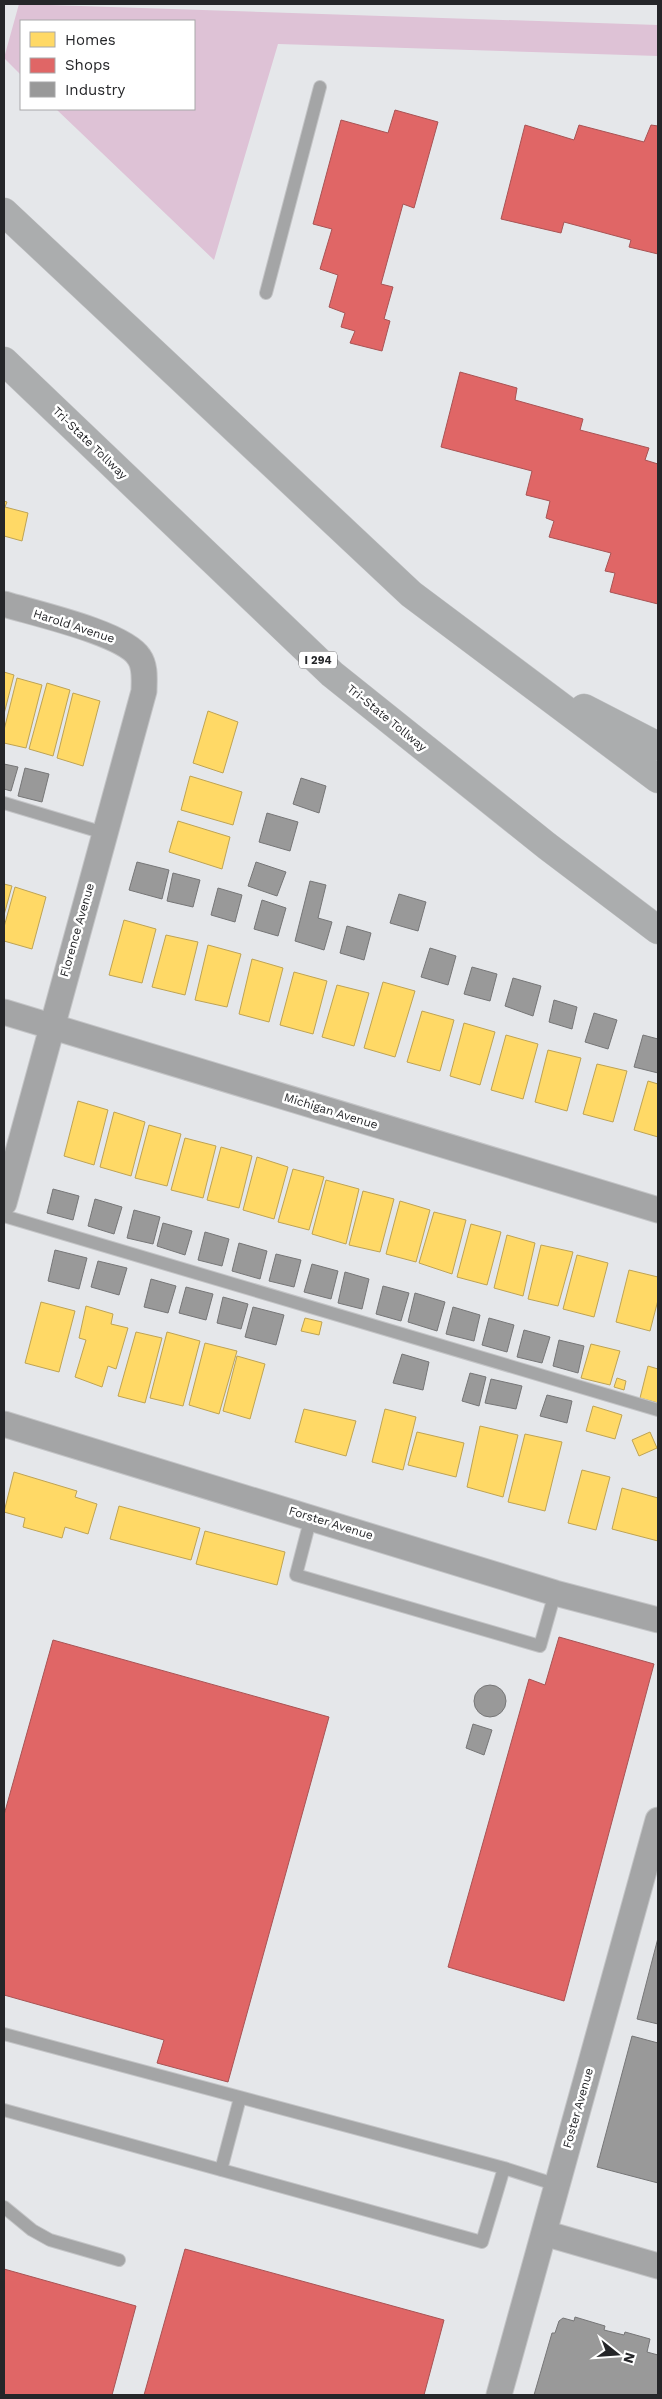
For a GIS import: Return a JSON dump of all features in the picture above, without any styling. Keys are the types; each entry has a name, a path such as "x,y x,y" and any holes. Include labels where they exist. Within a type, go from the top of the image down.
{"highway":[{"path":"4,212 411,594 658,779"},
{"name":"Tri-State Tollway","path":"4,361 332,674 547,846 658,930"},
{"path":"522,678 658,746"}],"street":[{"name":"Harold Avenue","path":"4,604 110,636 129,645 140,658"},
{"name":"Florence Avenue","path":"4,1203 50,1026 144,691 145,673 140,658"},
{"name":"Michigan Avenue","path":"4,1012 658,1210"},
{"name":"Forster Avenue","path":"4,1424 555,1593 658,1620"},
{"name":"Foster Avenue","path":"499,2395 658,1820"},
{"path":"544,2233 658,2266"}],"lane":[{"path":"266,293 320,87"},
{"path":"4,803 104,833"},
{"path":"4,1216 658,1410"},
{"path":"311,1517 296,1574 540,1646 555,1593"},
{"path":"4,2034 504,2168 557,2185"},
{"path":"221,2170 240,2098"},
{"path":"4,2110 482,2242 504,2168"},
{"path":"4,2207 32,2230 50,2240 119,2260"}],"shaded area":[{"path":"19,4 658,25 658,56 278,44 214,260 57,110 195,110 195,20 20,20 20,74 4,58"}],"building: Homes":[{"path":"4,501 7,502 5,507 28,513 22,541 4,536"},
{"path":"4,672 14,675 4,714"},
{"path":"17,678 42,685 26,748 4,743 4,730"},
{"path":"47,683 70,690 53,756 29,749"},
{"path":"73,693 100,701 83,766 57,758"},
{"path":"208,711 238,722 223,773 193,763"},
{"path":"190,776 242,792 233,825 181,810"},
{"path":"178,821 230,837 222,869 169,852"},
{"path":"4,884 12,886 4,915"},
{"path":"15,887 46,897 32,949 4,941 4,927"},
{"path":"124,920 156,929 142,983 109,975"},
{"path":"166,935 198,942 185,995 152,987"},
{"path":"208,945 241,954 227,1007 195,1000"},
{"path":"252,959 283,968 269,1022 239,1014"},
{"path":"294,972 327,981 313,1034 280,1025"},
{"path":"383,982 415,991 395,1057 364,1048"},
{"path":"337,985 369,993 354,1046 322,1037"},
{"path":"422,1011 454,1020 440,1071 407,1062"},
{"path":"464,1023 495,1032 480,1085 450,1076"},
{"path":"506,1035 538,1044 523,1099 491,1090"},
{"path":"548,1050 581,1058 567,1111 535,1102"},
{"path":"597,1064 627,1071 613,1122 583,1114"},
{"path":"648,1081 658,1084 658,1137 634,1130"},
{"path":"78,1101 108,1110 94,1165 64,1156"},
{"path":"114,1112 145,1122 131,1176 100,1167"},
{"path":"149,1125 181,1134 167,1186 135,1178"},
{"path":"185,1138 216,1146 203,1198 171,1190"},
{"path":"221,1147 252,1156 239,1208 207,1200"},
{"path":"257,1157 288,1167 274,1219 243,1210"},
{"path":"293,1169 324,1177 309,1230 278,1222"},
{"path":"326,1180 359,1189 346,1244 312,1234"},
{"path":"363,1191 394,1199 380,1252 349,1245"},
{"path":"400,1201 430,1210 416,1262 386,1254"},
{"path":"434,1212 466,1220 452,1274 419,1263"},
{"path":"471,1224 501,1232 487,1285 457,1277"},
{"path":"507,1235 535,1243 523,1296 494,1288"},
{"path":"541,1245 573,1252 558,1306 528,1299"},
{"path":"577,1255 608,1263 594,1317 563,1309"},
{"path":"629,1270 658,1277 658,1300 650,1331 616,1322"},
{"path":"41,1302 75,1311 59,1372 25,1363"},
{"path":"86,1306 113,1314 111,1324 128,1328 116,1369 108,1366 102,1387 75,1377 86,1340 79,1338"},
{"path":"305,1318 322,1322 319,1335 301,1331"},
{"path":"136,1332 162,1338 145,1403 118,1396"},
{"path":"167,1332 200,1341 183,1406 150,1398"},
{"path":"205,1343 237,1351 219,1414 189,1405"},
{"path":"591,1344 620,1351 610,1385 581,1378"},
{"path":"237,1356 265,1364 250,1419 223,1411"},
{"path":"648,1366 658,1369 658,1403 640,1398"},
{"path":"617,1378 626,1381 624,1390 614,1387"},
{"path":"593,1406 622,1415 615,1439 586,1431"},
{"path":"304,1409 356,1421 346,1456 295,1442"},
{"path":"385,1409 416,1417 403,1470 372,1462"},
{"path":"480,1426 518,1435 503,1497 467,1487"},
{"path":"417,1432 464,1443 456,1477 408,1465"},
{"path":"650,1432 657,1448 639,1456 632,1440"},
{"path":"525,1434 562,1442 545,1511 508,1502"},
{"path":"582,1470 610,1477 596,1530 568,1523"},
{"path":"14,1472 77,1491 75,1497 97,1504 88,1534 65,1527 62,1538 23,1527 25,1518 4,1512"},
{"path":"622,1488 658,1498 658,1541 612,1529"},
{"path":"119,1506 200,1528 191,1560 110,1539"},
{"path":"205,1531 285,1552 277,1585 196,1564"}],"building: Shops":[{"path":"395,110 438,122 414,208 403,204 381,284 393,287 384,319 390,321 382,351 350,343 355,331 341,327 345,313 329,307 338,275 320,269 332,229 313,224 341,120 388,133"},
{"path":"525,125 574,140 579,125 644,142 651,125 658,126 658,254 629,247 631,240 564,222 561,233 501,219"},
{"path":"460,372 517,388 515,400 583,419 580,430 649,448 645,460 658,464 658,604 610,592 615,573 605,571 611,553 549,537 554,521 546,518 550,501 526,495 532,471 441,447"},
{"path":"559,1637 654,1664 564,2001 448,1967 529,1679 545,1685"},
{"path":"53,1640 329,1717 228,2082 157,2063 164,2040 4,1995 4,1815"},
{"path":"185,2249 444,2320 424,2395 144,2395"},
{"path":"4,2269 136,2306 112,2395 4,2395"}],"building: Industry":[{"path":"4,764 18,767 11,791 4,789"},
{"path":"25,768 49,774 42,802 18,796"},
{"path":"301,778 326,786 319,813 293,804"},
{"path":"267,813 298,822 290,851 259,842"},
{"path":"137,862 169,870 162,899 129,890"},
{"path":"256,862 286,872 277,896 248,886"},
{"path":"173,873 200,880 193,907 167,901"},
{"path":"310,881 326,885 318,918 332,922 324,950 295,941"},
{"path":"218,888 242,895 235,922 211,915"},
{"path":"399,894 426,902 418,931 390,923"},
{"path":"262,900 286,908 278,936 254,929"},
{"path":"347,926 371,933 364,960 340,953"},
{"path":"430,948 456,956 448,985 421,977"},
{"path":"472,967 497,974 490,1001 464,994"},
{"path":"513,978 541,986 533,1016 505,1006"},
{"path":"554,1000 577,1007 572,1029 549,1022"},
{"path":"594,1013 617,1020 608,1049 585,1042"},
{"path":"643,1035 658,1039 658,1073 634,1067"},
{"path":"53,1189 79,1196 73,1220 47,1213"},
{"path":"95,1199 122,1207 114,1234 88,1226"},
{"path":"134,1210 160,1217 153,1244 127,1238"},
{"path":"163,1223 192,1231 185,1255 157,1246"},
{"path":"205,1232 229,1239 222,1266 198,1260"},
{"path":"239,1243 267,1251 260,1279 232,1271"},
{"path":"55,1250 87,1258 79,1289 48,1281"},
{"path":"276,1254 301,1260 294,1287 269,1281"},
{"path":"98,1261 127,1268 119,1295 91,1287"},
{"path":"312,1264 338,1271 331,1299 304,1292"},
{"path":"345,1272 369,1279 362,1309 338,1303"},
{"path":"151,1279 176,1286 168,1313 144,1307"},
{"path":"383,1286 409,1293 401,1321 376,1314"},
{"path":"186,1287 213,1294 206,1320 179,1313"},
{"path":"415,1293 445,1302 437,1331 408,1322"},
{"path":"223,1297 248,1304 241,1329 217,1323"},
{"path":"253,1307 284,1315 276,1345 245,1337"},
{"path":"453,1307 480,1315 474,1341 446,1334"},
{"path":"489,1318 514,1325 507,1352 482,1345"},
{"path":"524,1330 550,1337 542,1363 517,1357"},
{"path":"559,1340 584,1346 578,1373 553,1366"},
{"path":"402,1354 429,1362 423,1390 393,1383"},
{"path":"470,1373 486,1377 479,1406 462,1401"},
{"path":"491,1379 522,1386 516,1409 485,1403"},
{"path":"547,1395 572,1401 567,1423 540,1416"},
{"path":"490,1685 496,1686 501,1690 505,1695 505,1707 501,1712 496,1716 490,1717 484,1716 479,1712 475,1707 474,1701 475,1695 479,1690 484,1686"},
{"path":"473,1724 492,1730 484,1755 466,1748"},
{"path":"658,1938 658,2024 637,2019"},
{"path":"632,2036 658,2043 658,2183 597,2167"},
{"path":"575,2317 605,2326 604,2330 624,2335 625,2332 650,2339 647,2352 658,2355 658,2395 534,2395 552,2333 555,2333 559,2321 563,2318 574,2321"}]}
